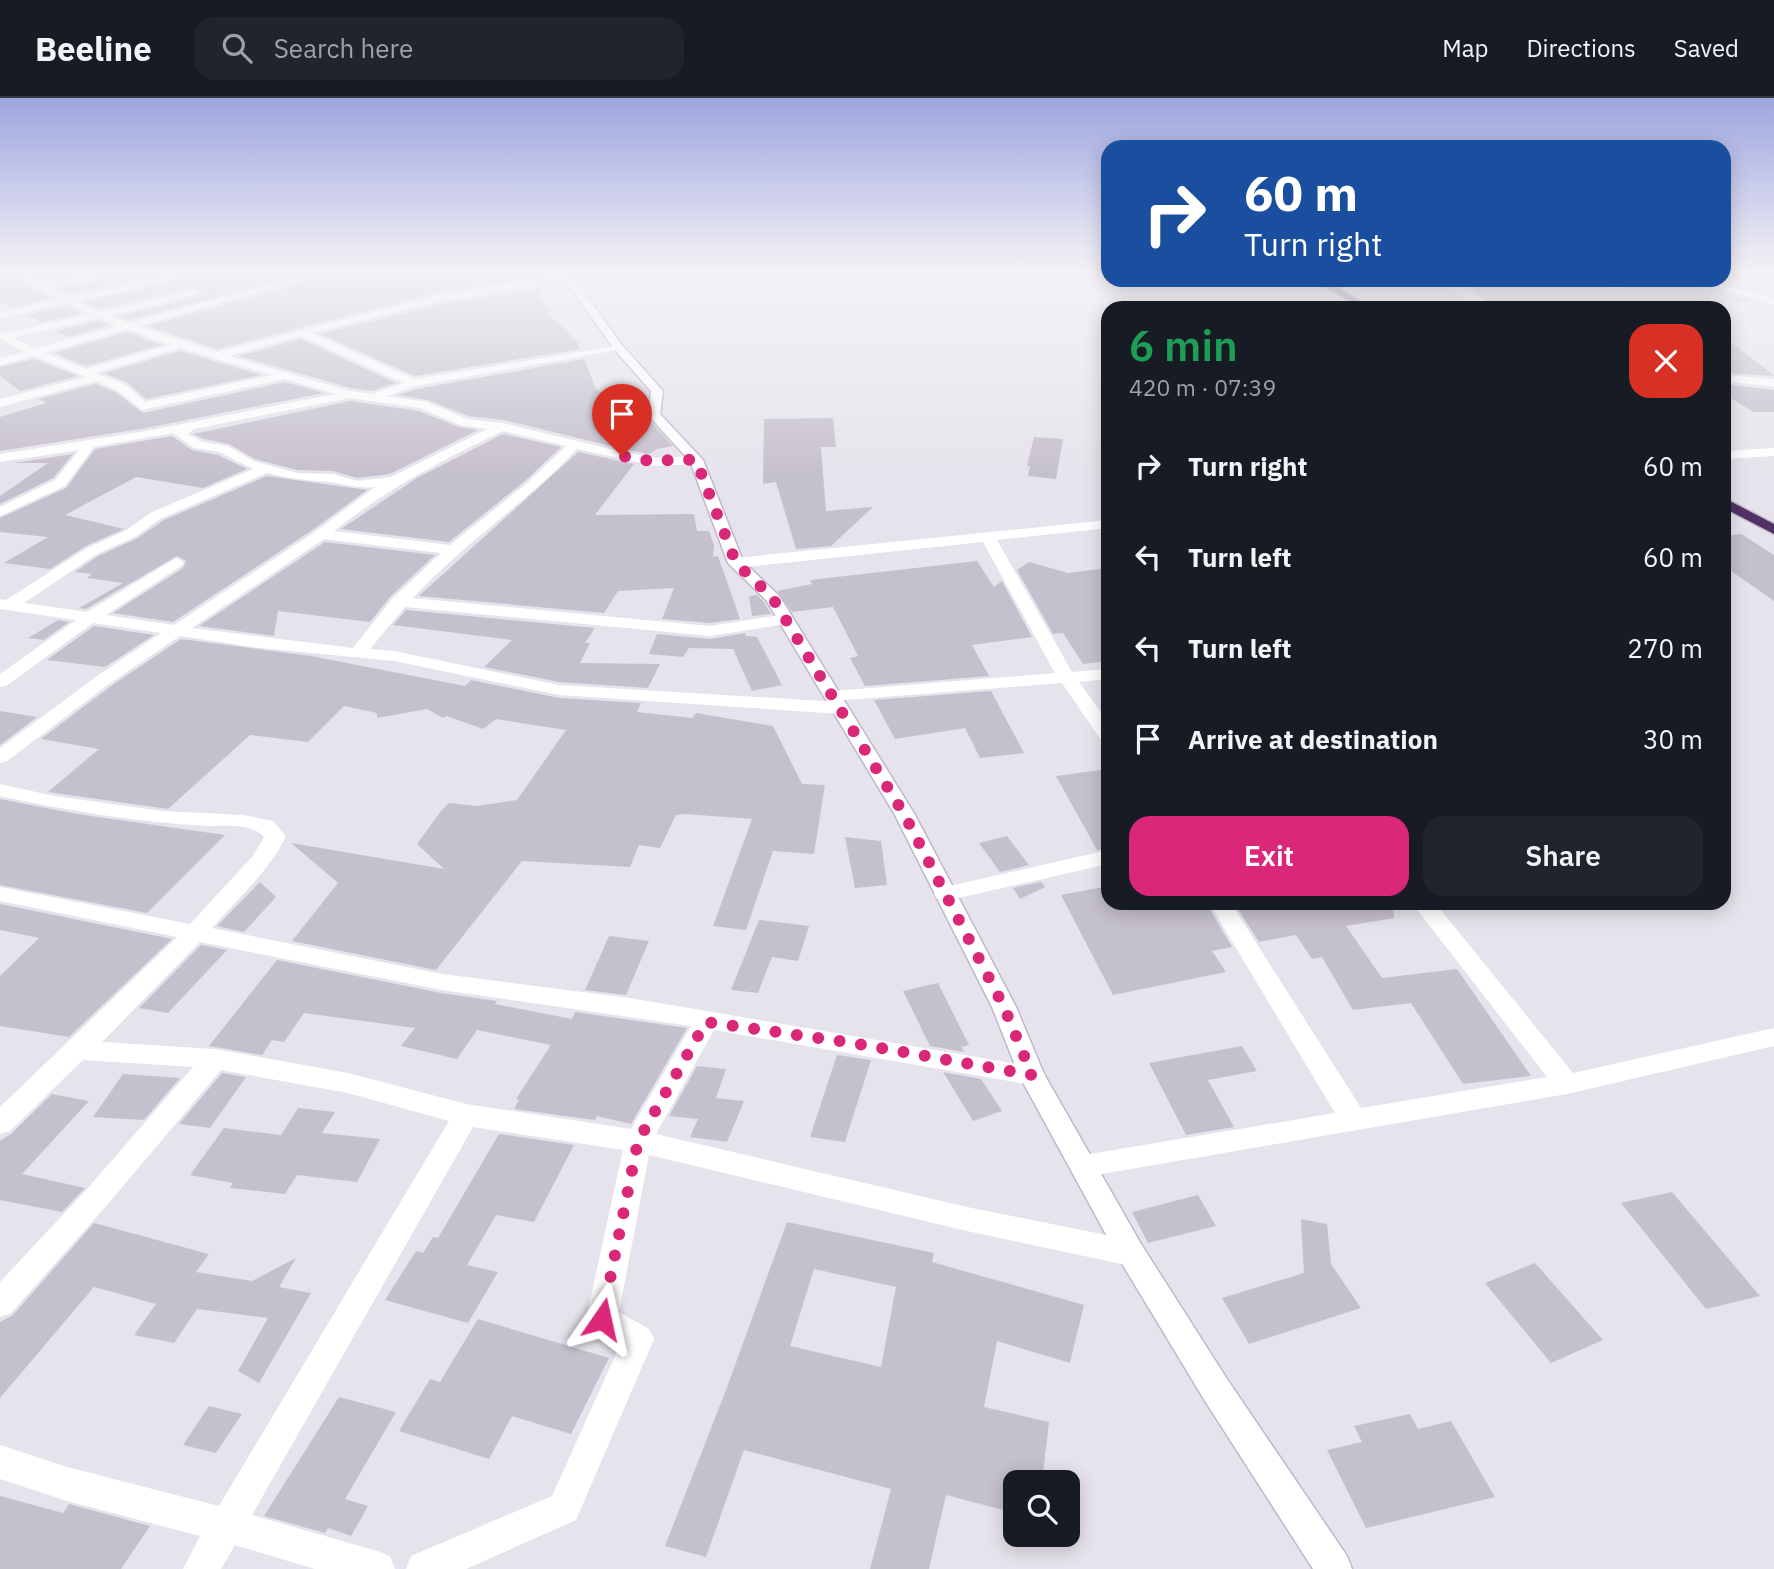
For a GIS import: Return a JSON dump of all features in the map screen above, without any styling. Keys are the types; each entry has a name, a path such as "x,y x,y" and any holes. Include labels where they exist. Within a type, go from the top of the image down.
{"highway":[{"path":"1731,506 1774,530"}],"street":[{"path":"7,339 122,388 142,406 288,375"},
{"path":"0,362 80,339"},
{"path":"164,339 349,394 423,405 464,422 503,427 656,462 696,460"},
{"path":"218,356 280,339"},
{"path":"318,339 414,383"},
{"path":"612,339 657,391 654,415 696,460 736,563 772,597 905,816 1004,1007 1032,1075 1131,1253 1216,1390 1334,1569"},
{"path":"0,403 180,345"},
{"path":"369,398 414,383 618,347"},
{"path":"1731,379 1774,383"},
{"path":"0,458 88,446 349,394"},
{"path":"190,427 179,434 199,445 223,449 249,464 296,477 333,478 356,485 395,480"},
{"path":"0,757 103,680 321,534 395,480 503,427"},
{"path":"357,654 398,602 454,550 529,489 574,445"},
{"path":"0,512 60,483 88,446"},
{"path":"1731,455 1774,452"},
{"path":"4,604 92,551 131,534 155,516 267,468"},
{"path":"736,563 1101,525"},
{"path":"321,534 454,550"},
{"path":"988,538 1067,678 1101,726"},
{"path":"4,676 176,563"},
{"path":"398,602 710,631 786,619"},
{"path":"4,604 178,631 357,654 394,656 559,690 836,702 1101,675"},
{"path":"0,790 54,802 149,815 243,821 266,827 275,836 267,855 195,934 0,1123"},
{"path":"945,894 1101,859"},
{"path":"0,894 442,982 630,1007 706,1022 847,1042 1032,1075"},
{"path":"1224,910 1355,1122"},
{"path":"1429,910 1567,1084"},
{"path":"424,1569 564,1508 638,1339 602,1319 638,1141 706,1022"},
{"path":"1084,1166 1567,1084 1774,1037"},
{"path":"78,1050 215,1059 348,1083 466,1115 638,1141 967,1219 1131,1253"},
{"path":"0,1303 98,1196 215,1059"},
{"path":"201,1569 466,1115"},
{"path":"0,1462 67,1484 225,1525 377,1569"}],"building":[{"path":"105,339 145,339 161,345 86,366 54,353"},
{"path":"186,339 257,339 217,349"},
{"path":"301,339 396,383 372,391 351,388 239,356"},
{"path":"331,339 574,339 580,349 415,376"},
{"path":"1731,342 1766,369 1774,376 1731,373"},
{"path":"180,351 261,375 146,399 128,383 104,373"},
{"path":"34,359 78,376 20,391 0,376 0,367"},
{"path":"584,359 596,389 650,421 673,446 657,449 649,454 504,420 468,416 428,400 397,395 417,389"},
{"path":"285,382 324,393 146,428 0,451 0,417 46,403 39,399 96,384 117,393 143,413"},
{"path":"1731,385 1774,390 1774,412 1754,412 1731,398"},
{"path":"350,401 419,411 459,427 478,430 390,474 357,478 333,471 297,470 255,459 229,444 193,434"},
{"path":"833,418 836,447 821,447 826,511 873,507 831,546 796,549 776,482 763,484 764,419"},
{"path":"503,434 561,447 525,481 449,542 341,529 417,478"},
{"path":"172,436 192,450 218,455 247,469 203,488 136,477 65,515 124,529 86,546 50,569 4,563 48,537 0,532 0,518 66,488 95,449"},
{"path":"1034,437 1063,439 1056,479 1028,476 1030,466 1027,466"},
{"path":"578,452 634,464 595,515 694,514 697,531 709,531 714,545 713,557 718,556 740,619 710,623 662,619 674,588 618,591 604,613 419,596"},
{"path":"73,454 53,478 0,504 0,496 48,463 14,463"},
{"path":"267,476 367,490 314,529 173,622 113,613 183,568 186,561 177,556 86,609 79,608 123,583 87,578 92,574 75,572 98,556 136,539 164,520"},
{"path":"1741,534 1774,555 1774,601 1731,571 1731,535"},
{"path":"325,542 435,555 390,597 370,622 278,611 274,636 199,626"},
{"path":"977,561 994,587 1002,581 1032,637 972,645 989,676 865,686 850,658 858,656 833,607 792,612 777,591 812,584 810,580"},
{"path":"1029,562 1068,573 1101,569 1101,662 1083,664 1063,633 1053,634 1017,570"},
{"path":"757,595 771,614 752,616 749,596"},
{"path":"406,610 595,628 585,643 590,643 580,663 660,664 648,688 559,682 484,667 512,640 393,625"},
{"path":"58,620 69,622 44,640 28,638"},
{"path":"94,626 154,635 105,667 47,660"},
{"path":"745,633 746,636 757,637 782,685 752,691 733,649 689,648 683,657 649,654 657,634 710,639"},
{"path":"181,639 311,656 465,686 471,680 559,698 641,703 637,712 692,718 696,713 773,726 802,784 825,785 814,854 773,851 746,930 713,926 752,819 685,814 676,815 660,848 639,845 630,867 522,861 436,970 292,941 338,883 291,843 444,869 417,844 441,811 449,803 477,806 517,800 566,730 496,719 483,729 447,716 443,718 427,709 377,718 377,713 344,706 308,742 250,735 168,809 48,792 99,749 41,739 111,686"},
{"path":"991,691 1024,753 980,758 965,728 895,739 874,700"},
{"path":"0,711 37,717 0,745"},
{"path":"1101,770 1101,849 1097,850 1056,776"},
{"path":"0,799 77,814 225,835 147,913 0,885"},
{"path":"1007,836 1029,865 1000,872 979,843"},
{"path":"845,837 881,841 887,885 855,888"},
{"path":"260,882 276,897 244,932 217,926"},
{"path":"1041,882 1045,887 1020,899 1013,888"},
{"path":"1101,887 1101,910 1210,910 1232,947 1212,951 1226,972 1113,995 1061,895"},
{"path":"0,904 172,939 69,1037 0,1026 0,976 39,938 0,930"},
{"path":"1238,910 1393,910 1394,918 1346,926 1382,978 1457,969 1531,1076 1463,1084 1411,1003 1353,1010 1322,957 1312,959 1296,935 1259,942"},
{"path":"759,920 809,926 798,961 772,957 758,993 731,990"},
{"path":"609,936 649,941 626,995 585,990"},
{"path":"201,945 227,950 168,1013 139,1008"},
{"path":"277,960 441,993 497,1001 495,1004 572,1019 575,1012 687,1028 631,1124 597,1116 595,1120 514,1109 519,1100 516,1099 551,1045 477,1030 457,1059 401,1046 415,1028 304,1013 284,1042 272,1040 262,1055 209,1046"},
{"path":"938,983 969,1045 961,1047 964,1052 930,1046 903,991"},
{"path":"1242,1046 1257,1071 1208,1080 1234,1127 1186,1135 1149,1063"},
{"path":"837,1055 871,1060 845,1142 810,1137"},
{"path":"697,1066 726,1069 716,1098 744,1101 727,1142 690,1137 698,1119 669,1116"},
{"path":"943,1072 981,1079 1002,1111 973,1121"},
{"path":"222,1073 246,1077 210,1128 179,1124"},
{"path":"123,1074 180,1078 144,1120 93,1117"},
{"path":"52,1094 89,1101 22,1174 85,1188 62,1212 0,1200 0,1141 12,1133"},
{"path":"298,1108 335,1112 322,1133 380,1139 357,1182 297,1175 285,1194 230,1188 233,1183 190,1175 224,1128 281,1135"},
{"path":"499,1134 574,1145 534,1222 496,1215 467,1265 498,1272 468,1323 385,1300 416,1251 423,1253 433,1237 438,1238"},
{"path":"1672,1192 1760,1296 1706,1309 1621,1203"},
{"path":"1198,1195 1216,1226 1148,1243 1132,1212"},
{"path":"1301,1219 1327,1224 1331,1264 1361,1308 1249,1344 1222,1298 1304,1273"},
{"path":"787,1222 934,1253 932,1262 1084,1305 1070,1363 997,1341 984,1407 1049,1422 1043,1470 1003,1470 1003,1510 946,1495 929,1569 870,1569 891,1489 744,1450 706,1557 665,1546 726,1390","holes":["814,1269 896,1287 881,1367 790,1346"]},
{"path":"94,1223 209,1254 196,1272 252,1281 296,1258 279,1287 311,1293 259,1383 238,1371 268,1318 197,1309 174,1343 134,1335 156,1304 94,1287 0,1398 0,1322 13,1315"},
{"path":"1535,1263 1603,1340 1551,1363 1485,1283"},
{"path":"478,1319 609,1358 571,1434 512,1416 489,1459 399,1431 430,1379 440,1382"},
{"path":"339,1397 396,1412 345,1499 368,1506 351,1536 328,1528 325,1533 264,1516"},
{"path":"209,1406 242,1414 216,1453 183,1445"},
{"path":"1410,1414 1418,1429 1451,1421 1495,1497 1366,1528 1327,1450 1362,1442 1354,1426"},
{"path":"0,1496 63,1513 69,1504 150,1526 121,1569 0,1569"}],"route":[{"path":"602,1319 638,1141 706,1022 847,1042 1032,1075 1004,1007 905,816 772,597 736,563 696,460 656,462 622,456"}]}
